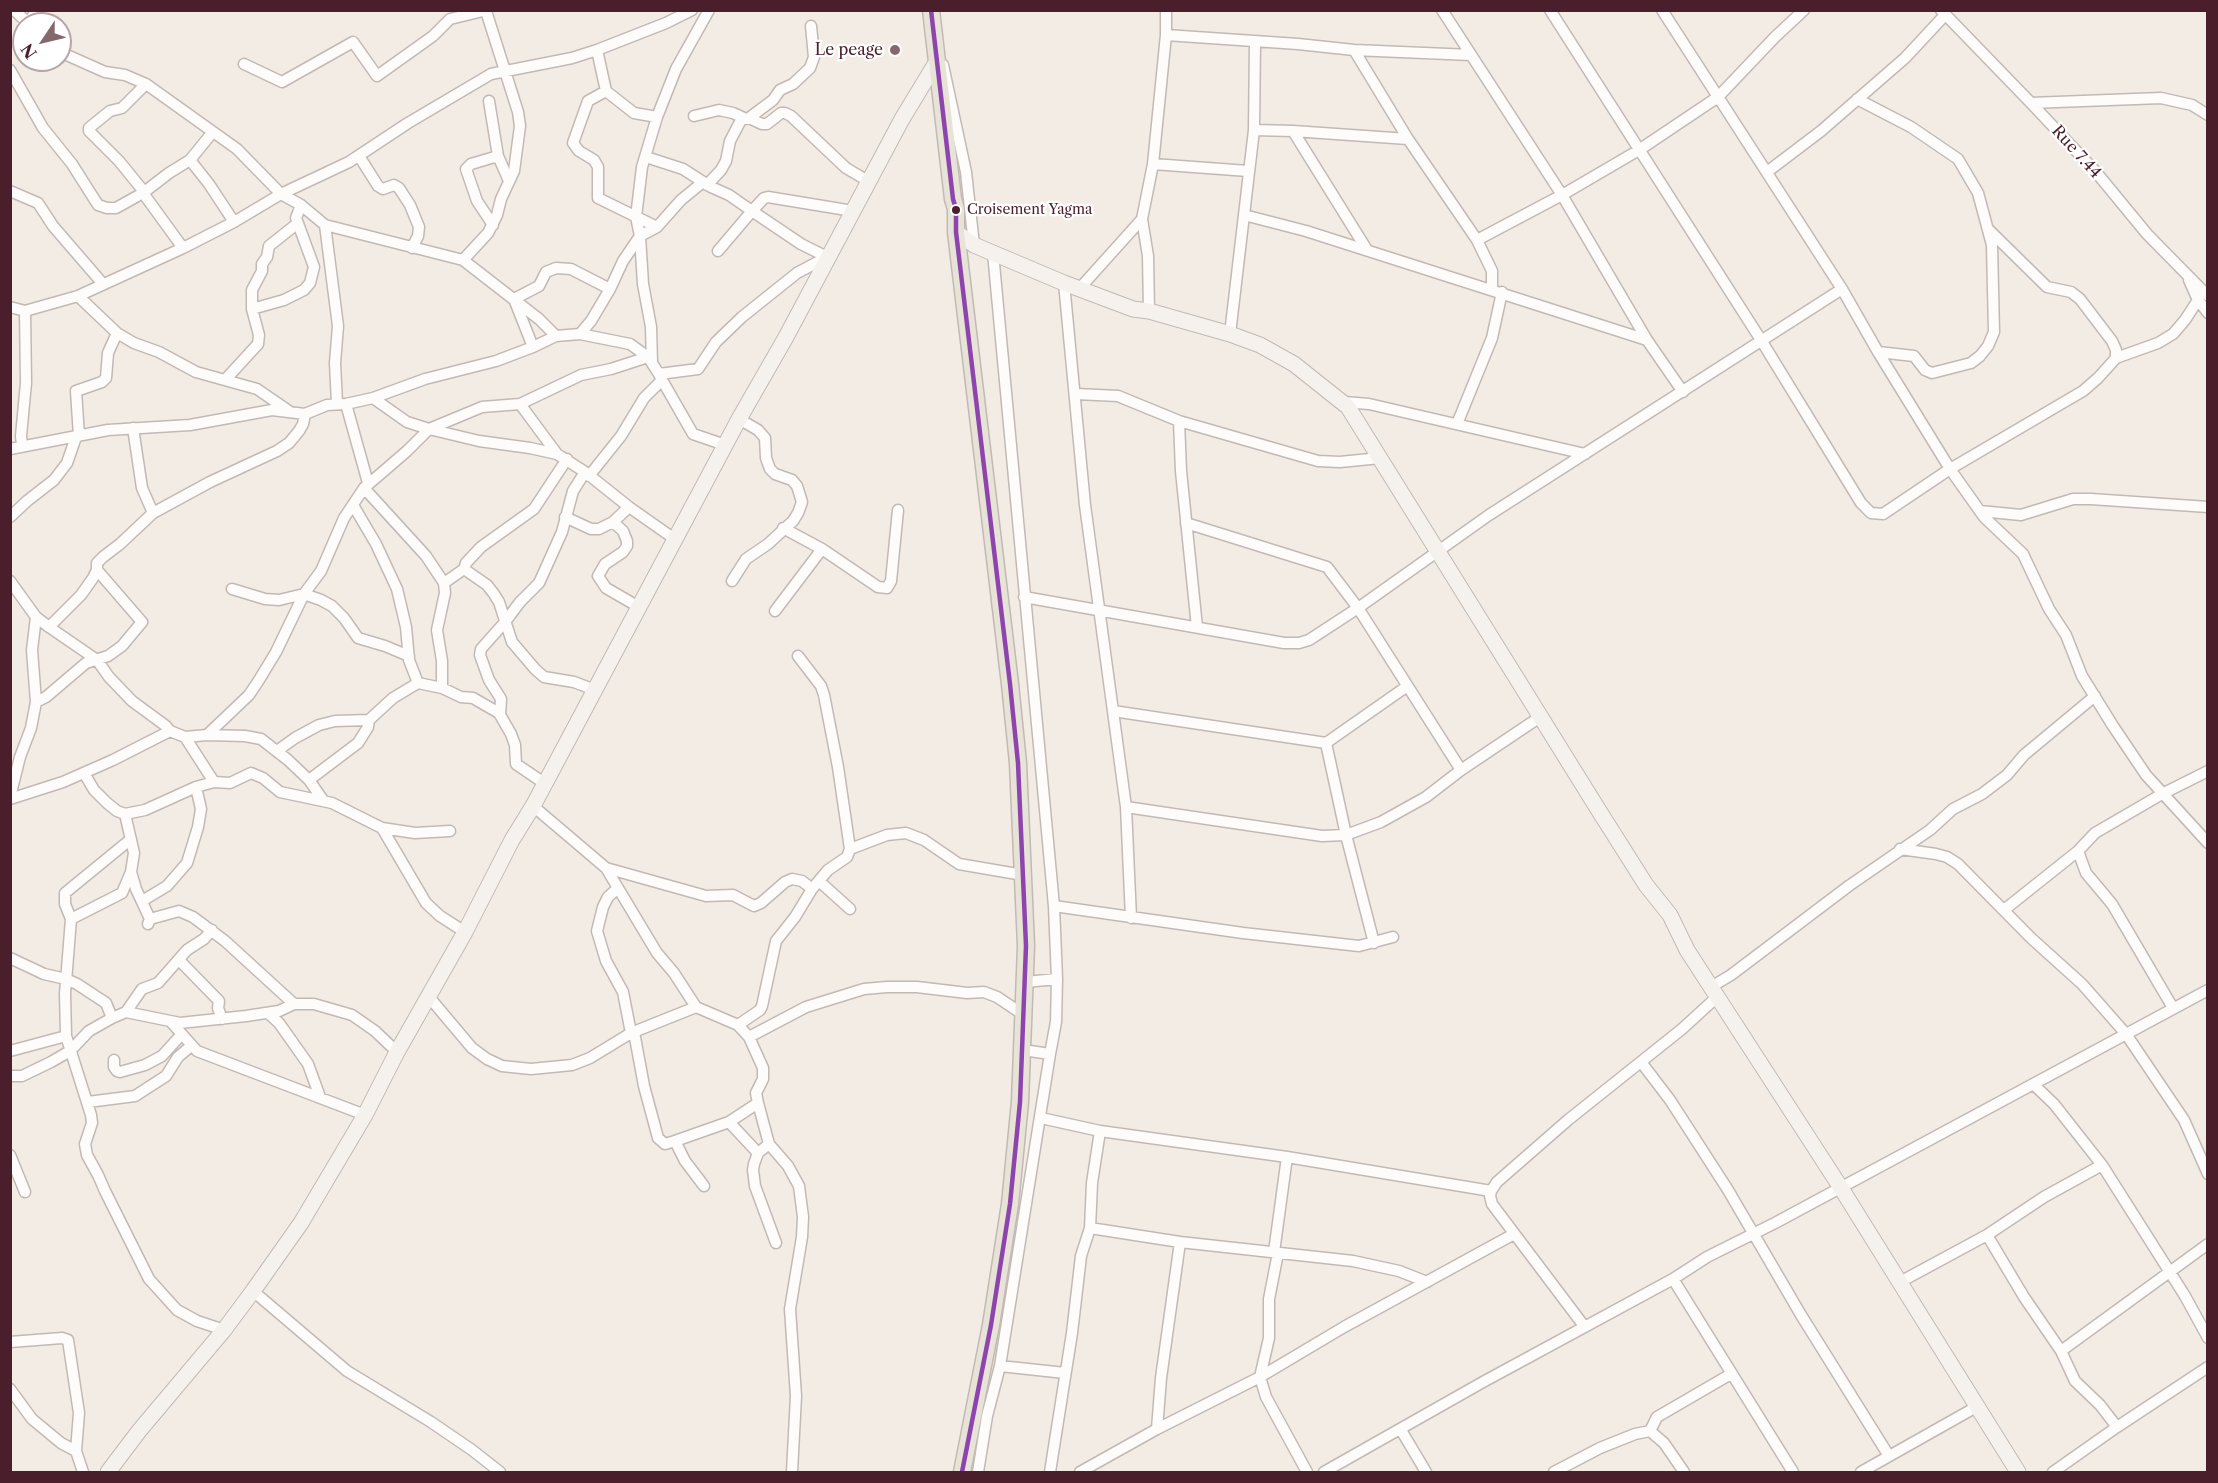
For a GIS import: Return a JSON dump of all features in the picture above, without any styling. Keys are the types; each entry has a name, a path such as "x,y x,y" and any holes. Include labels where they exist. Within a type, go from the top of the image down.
{"main road":[{"path":"931,10 1011,693 1018,763 1026,946 1023,1050 1010,1204 989,1335 962,1473"}],"street":[{"path":"10,307 25,311 78,296 183,248 234,222 281,194 321,177 359,156 475,82 506,70 572,58 597,50 666,23 692,10"},
{"path":"650,360 651,327 643,284 640,237 636,217 642,167 657,117 676,69 709,10"},
{"path":"1149,311 1148,256 1142,219 1153,164 1166,35 1166,10"},
{"path":"1442,10 1562,195 1647,340 1683,392"},
{"path":"1550,10 1761,340 1865,509 1876,515 1883,514 1950,469 2083,391 2116,358 2158,343 2173,334 2203,298"},
{"path":"1662,10 1842,289 1950,469 1994,529 2023,554 2049,609 2066,636 2082,676 2146,775 2208,843"},
{"path":"1477,240 1562,195 1639,150 1718,97 1804,10"},
{"path":"244,64 282,82 353,42 377,76 425,42 449,15 487,11 506,70 520,126 514,171 493,225 463,260"},
{"path":"1767,172 1821,131 1905,58 1943,13"},
{"name":"Rue 7.44","path":"1943,13 2096,172 2147,234 2185,272 2203,298 2208,313"},
{"path":"580,334 610,289 623,261 640,237 657,227 681,200 721,170 726,161 730,141 746,118 773,100 780,90 793,84 810,68 814,57 811,26"},
{"path":"1166,35 1354,50 1471,56"},
{"path":"1230,334 1254,130 1255,42"},
{"path":"597,50 606,91 634,113 657,117"},
{"path":"1354,50 1408,139 1477,240 1492,271 1497,291 1492,338 1457,424"},
{"path":"72,57 105,72 125,75 146,84 243,154 281,194 301,205 325,225 463,260 539,319 556,336"},
{"path":"108,1473 146,1422 224,1330 253,1291 301,1223 365,1115 868,181 936,63 941,63 946,73 966,172 974,245"},
{"path":"10,70 14,84 43,128 72,164 98,205 107,208 116,208 143,193 190,160 212,133"},
{"path":"146,84 122,108 110,111 89,130 141,188 183,248"},
{"path":"606,91 588,101 573,143 579,151 594,160 597,167 598,198 657,227"},
{"path":"2031,103 2161,98 2192,105 2208,115"},
{"path":"1857,99 1911,127 1958,159 1978,193 1992,245 1994,332 1988,346 1980,356 1971,363 1932,373 1925,370 1914,356 1878,352"},
{"path":"489,100 498,156 509,181"},
{"path":"694,116 719,110 767,124 781,113 791,116 846,168 868,181"},
{"path":"1254,130 1408,139"},
{"path":"1293,131 1367,250"},
{"path":"359,156 378,186 383,189 394,185 399,188 410,205 419,227 418,236 412,248"},
{"path":"493,225 477,201 466,169 471,164 498,156"},
{"path":"646,158 683,169 729,195 801,244 827,257"},
{"path":"190,160 234,222"},
{"path":"1153,164 1248,171"},
{"path":"10,191 38,203 53,226 103,284"},
{"path":"718,251 764,198 853,211"},
{"path":"252,309 290,297 304,290 310,283 313,274 313,260 296,218 301,205"},
{"path":"1244,215 1306,231 1647,340"},
{"path":"1080,288 1142,219"},
{"path":"225,380 258,344 259,335 252,309 252,290 262,271 262,264 267,257 269,246 298,223"},
{"path":"325,225 338,326 335,363 341,404 366,485 426,556 444,583 445,593 437,630 442,661 442,688"},
{"path":"1988,230 2047,287 2071,292 2080,299 2112,341 2116,350 2116,358"},
{"path":"957,232 974,245 1133,309 1149,311 1260,345 1294,364 1344,402 1646,885 1670,915 1687,950 1841,1188 2019,1473"},
{"path":"978,1473 987,1416 1000,1366 1041,1118 1056,1022 1057,979 1054,906 993,252"},
{"path":"500,715 501,699 489,680 480,655 481,649 539,582 562,532 577,483 621,436 660,377 698,369 716,342 742,317 797,273 827,257"},
{"path":"514,299 539,286 546,272 556,268 571,269 610,289"},
{"path":"1064,283 1085,506 1126,807 1131,918"},
{"path":"1024,597 1284,643 1299,643 1358,608 1489,515 1842,289"},
{"path":"78,296 117,333 134,343 159,352 196,372 256,389 290,411"},
{"path":"514,299 533,347"},
{"path":"22,445 27,349 25,311"},
{"path":"10,518 54,480 67,463 78,436 76,392 102,382 106,378 108,353 117,333"},
{"path":"10,449 108,430 190,425 272,410 305,414 327,405 374,398 425,379 476,367 533,347 556,336 580,334 630,345 650,360 693,434 725,446"},
{"path":"207,735 249,695 276,652 304,594 321,571 337,536 338,528 366,485 407,451 429,429 482,407 520,404 581,375 650,360"},
{"path":"1076,394 1118,396 1179,421 1318,460 1340,462 1380,458"},
{"path":"374,398 407,422 429,429 479,441 530,448 562,457"},
{"path":"1344,402 1363,403 1585,454"},
{"path":"520,404 562,457 676,540"},
{"path":"49,627 81,596 102,557 120,544 153,513 216,479 277,451 299,431 305,414"},
{"path":"732,581 746,559 793,521 802,502 797,486 792,480 770,469 766,458 765,438 758,430 739,419"},
{"path":"1179,421 1181,471 1197,627"},
{"path":"133,428 142,488 153,513"},
{"path":"444,583 464,569 466,563 481,547 534,509 562,457"},
{"path":"1980,511 2021,515 2073,500 2091,499 2208,507"},
{"path":"353,505 376,544 397,589 406,627 411,669 418,683"},
{"path":"565,517 591,529 606,527 628,507"},
{"path":"783,528 822,549 869,582 878,587 887,588 891,581 898,510"},
{"path":"613,522 623,531 627,546 623,552 605,564 598,576 606,588 639,607"},
{"path":"1186,523 1327,567 1358,608 1406,687 1461,770"},
{"path":"775,611 822,549"},
{"path":"464,569 494,594 499,602 512,642 544,677 574,682 595,690"},
{"path":"36,702 86,663 108,656 122,646 141,622 97,570"},
{"path":"10,581 36,617 97,660 127,697 170,731 185,737 225,734 261,739 309,780 323,800"},
{"path":"232,589 265,599 279,600 304,594 332,606 358,638 409,656"},
{"path":"10,798 20,757 31,728 36,702 32,650 36,617"},
{"path":"738,1025 760,1010 776,941 795,917 815,885 828,870 847,858 850,849 838,767 824,695 821,686 798,657"},
{"path":"309,780 358,743 368,727 369,720 393,698 418,683 442,688 461,697 482,701 500,715 515,745 516,764 544,783"},
{"path":"1113,711 1326,743 1406,687"},
{"path":"1584,1326 1492,1204 1491,1191 1497,1182 1568,1120 1682,1029 1731,975 1900,849 1930,830 1953,809 1975,798 2007,775 2024,755 2095,696"},
{"path":"1126,807 1322,836 1346,835 1381,822 1426,796 1540,717"},
{"path":"277,751 295,738 319,726 335,721 369,720"},
{"path":"10,798 63,782 170,731"},
{"path":"185,737 214,782"},
{"path":"1326,743 1346,835 1374,943"},
{"path":"2004,910 2078,851 2096,833 2162,794 2208,771"},
{"path":"84,773 94,790 106,803 125,814 145,810 196,787 214,782 230,783 256,774 280,792 323,800 382,828 415,833 450,831"},
{"path":"142,901 167,886 187,863 201,809 196,787"},
{"path":"533,806 606,868 657,953 674,973 696,1007 738,1025 749,1037 763,1068 763,1079 756,1096 769,1144 788,1166 799,1186 803,1217 802,1237 790,1309 796,1396 792,1473"},
{"path":"71,919 121,895 131,872 134,853 125,814"},
{"path":"382,828 426,903 440,916 465,932"},
{"path":"850,849 887,835 906,833 924,840 959,864 1023,875"},
{"path":"131,839 65,892 65,904 71,919 66,979 66,1036 88,1102 92,1123 85,1144 87,1155 149,1280 177,1310 197,1321 224,1330"},
{"path":"1900,849 1947,857 1958,864 2031,938 2082,984 2126,1034 2184,1120 2208,1174"},
{"path":"2078,851 2086,873 2112,904 2173,1008"},
{"path":"606,868 706,896 733,895 754,906 792,879 815,885 850,909"},
{"path":"131,872 149,922 179,912 212,930 294,1004"},
{"path":"618,888 608,897 598,920 597,931 606,960 623,992 658,1138 665,1144 675,1141 729,1122 758,1103"},
{"path":"1054,906 1131,918 1359,946 1394,937"},
{"path":"10,1076 22,1076 70,1051 89,1031 126,1012 142,989 158,983 191,947 204,939 212,930"},
{"path":"10,958 44,974 66,979 106,1003 111,1018"},
{"path":"179,960 219,1001 218,1008 222,1019"},
{"path":"1025,982 1057,979"},
{"path":"749,1037 806,1007 864,989 886,987 917,987 967,993 984,992 997,997 1024,1015"},
{"path":"1324,1473 1492,1377 1673,1279 1707,1257 1755,1234 2208,990"},
{"path":"429,997 472,1048 487,1059 502,1066 531,1069 572,1065 590,1058 633,1032 696,1007"},
{"path":"126,1012 171,1022 222,1019 268,1012 294,1004 326,1006 352,1015 375,1031 397,1052"},
{"path":"268,1012 279,1023 308,1064 320,1097"},
{"path":"171,1022 197,1051 365,1115"},
{"path":"114,1060 114,1067 120,1072 155,1061 181,1035"},
{"path":"10,1051 66,1036"},
{"path":"88,1102 135,1096 166,1076 178,1057 191,1046"},
{"path":"1023,1050 1050,1054"},
{"path":"1641,1062 1670,1100 1755,1234 1801,1315 1889,1456"},
{"path":"2033,1084 2054,1104 2102,1165 2208,1338"},
{"path":"1041,1118 1100,1131 1287,1157 1491,1191"},
{"path":"729,1122 758,1153"},
{"path":"1050,1473 1081,1256 1090,1228 1092,1183 1100,1131"},
{"path":"675,1141 685,1161 704,1186"},
{"path":"769,1144 758,1153 753,1170 755,1186 776,1243"},
{"path":"10,1155 25,1192"},
{"path":"1287,1157 1269,1299 1269,1338 1260,1377 1266,1397 1306,1473"},
{"path":"1900,1282 1987,1235 2044,1197 2102,1165"},
{"path":"1090,1228 1180,1242 1353,1261 1399,1271 1427,1282"},
{"path":"1080,1473 1157,1429 1260,1377 1344,1327 1514,1234"},
{"path":"1987,1235 2024,1297 2061,1351 2075,1381 2100,1405 2117,1427"},
{"path":"1157,1429 1161,1378 1180,1242"},
{"path":"2061,1351 2208,1244"},
{"path":"1673,1279 1793,1473"},
{"path":"253,1291 347,1371 431,1422 472,1450 500,1473"},
{"path":"10,1342 62,1338 68,1340 79,1413 76,1451 83,1473"},
{"path":"1000,1366 1065,1373"},
{"path":"2053,1473 2117,1427 2208,1367"},
{"path":"1650,1431 1656,1417 1731,1374"},
{"path":"10,1389 33,1419 61,1443 76,1451"},
{"path":"1861,1473 1978,1406"},
{"path":"1401,1430 1426,1473"},
{"path":"1560,1471 1600,1448 1635,1434 1650,1431"},
{"path":"1650,1431 1664,1443 1684,1473"}],"transit line":[{"path":"931,10 1010,684 1018,763 1026,946 1020,1102 1010,1204 991,1325 962,1472"}],"place":[{"name":"Le peage","path":"895,50"},
{"name":"Croisement Yagma","path":"956,210"}]}
